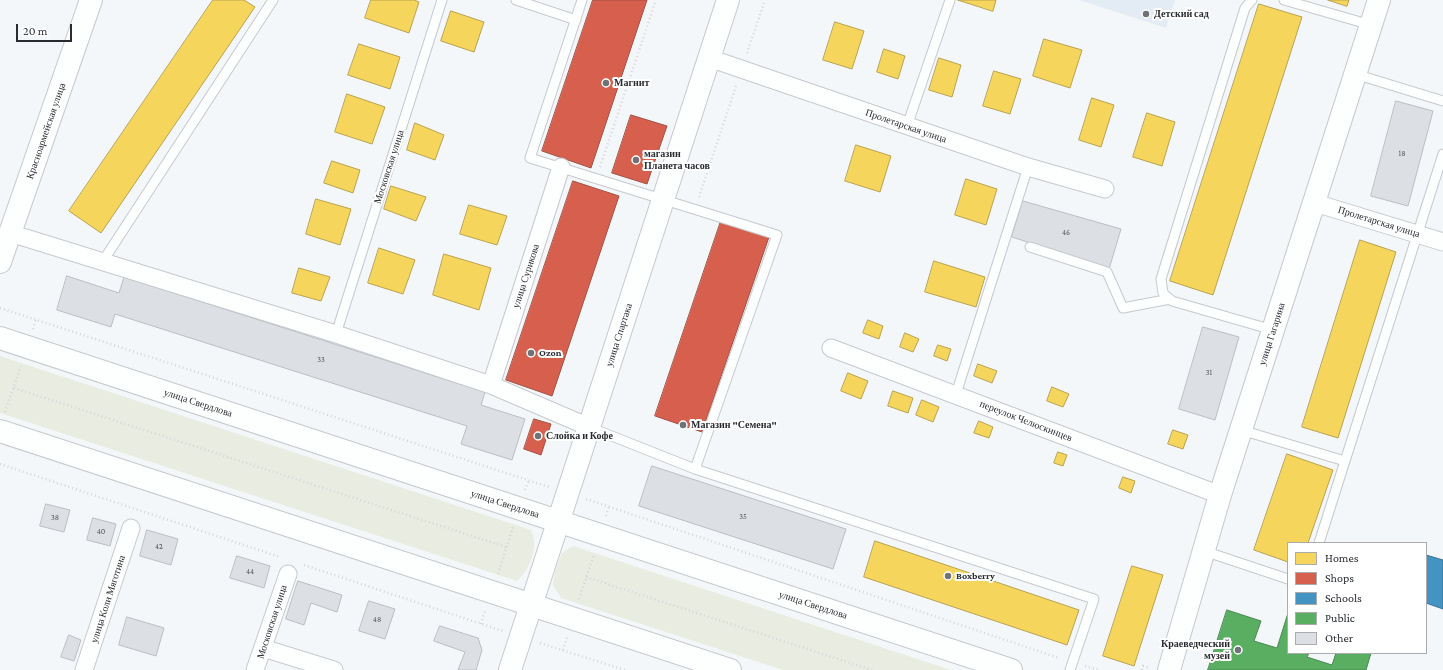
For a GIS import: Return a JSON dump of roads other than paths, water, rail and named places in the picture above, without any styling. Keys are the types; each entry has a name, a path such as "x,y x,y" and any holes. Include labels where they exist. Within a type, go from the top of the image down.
{"main road":[{"name":"Красноармейская улица","path":"0,262 91,0"},
{"name":"улица Спартака","path":"510,670 728,0"},
{"name":"улица Гагарина","path":"1170,670 1220,495 1379,0"},
{"name":"улица Свердлова","path":"0,338 1011,670"},
{"path":"2,422 530,605 730,670"}],"street":[{"name":"Пролетарская улица","path":"709,58 1028,167 1105,189"},
{"name":"улица Сурикова","path":"491,385 561,167"},
{"name":"Пролетарская улица","path":"1315,203 1443,242"},
{"path":"10,233 336,334 491,385 589,427"},
{"name":"переулок Челюскинцев","path":"831,348 1220,495"},
{"name":"улица Коли Мяготина","path":"84,670 131,528"},
{"name":"Московская улица","path":"256,670 291,566"},
{"path":"263,648 334,670"}],"lane":[{"path":"103,261 274,0"},
{"name":"Московская улица","path":"336,334 442,0"},
{"path":"516,0 576,20"},
{"path":"582,0 530,158 777,235 695,469"},
{"path":"906,126 950,0"},
{"path":"1170,299 1164,293 1161,279 1245,8 1252,0"},
{"path":"1284,0 1371,25"},
{"path":"1355,74 1443,101"},
{"path":"1319,542 1443,154"},
{"path":"956,394 1028,167"},
{"path":"1030,247 1107,272 1123,308 1170,299 1273,330"},
{"path":"589,427 695,469 1094,599 1070,670"},
{"path":"1241,430 1345,461"},
{"path":"1204,550 1287,579"}],"place":[{"name":"Детский сад","path":"1146,14"},
{"name":"Магнит","path":"606,83"},
{"name":"магазин Планета часов","path":"636,160"},
{"name":"Ozon","path":"531,353"},
{"name":"Магазин \"Семена\"","path":"683,425"},
{"name":"Слойка и Кофе","path":"538,436"},
{"name":"Boxberry","path":"948,576"},
{"name":"Краеведческий музей","path":"1238,650"}]}
